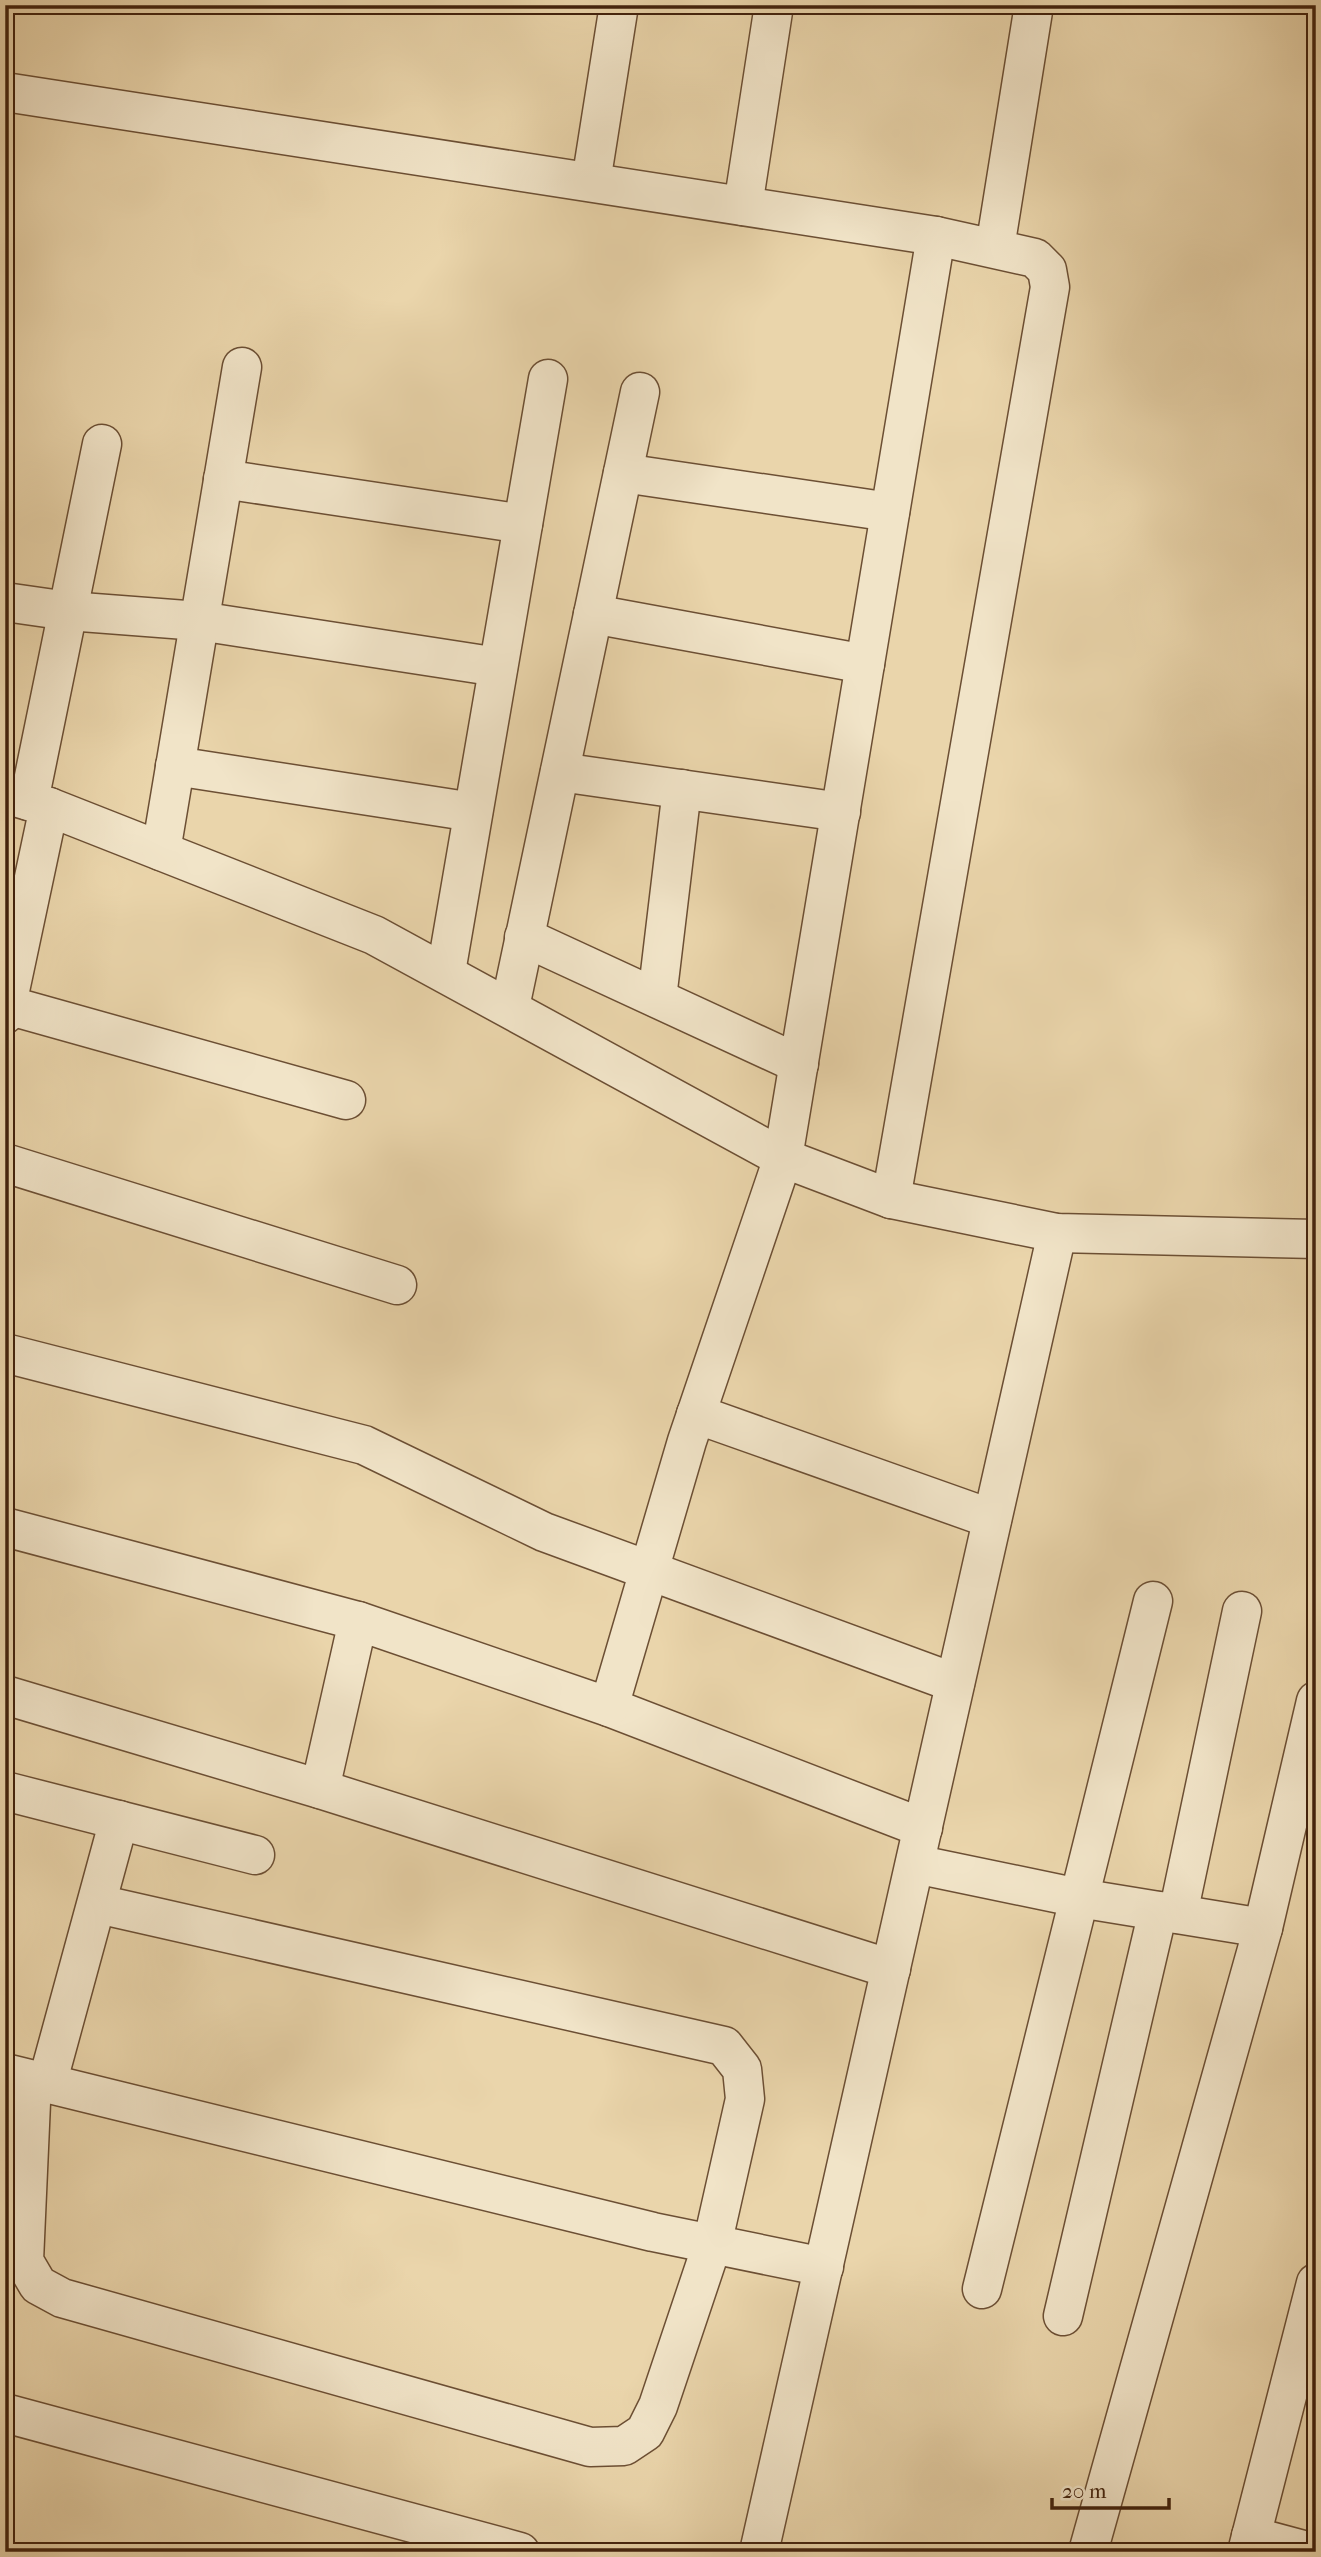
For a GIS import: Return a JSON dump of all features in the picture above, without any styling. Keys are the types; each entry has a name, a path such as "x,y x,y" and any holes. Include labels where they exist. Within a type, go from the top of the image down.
{"street":[{"path":"591,183 619,5"},
{"path":"743,206 774,5"},
{"path":"995,248 1034,5"},
{"path":"5,92 936,236 1035,258 1047,270 1050,287 891,1199"},
{"path":"609,1707 696,1414 783,1158 936,236"},
{"path":"161,851 242,367"},
{"path":"446,972 548,379"},
{"path":"510,1007 640,392"},
{"path":"102,444 28,801 6,1009 346,1100"},
{"path":"623,473 890,512"},
{"path":"223,479 523,524"},
{"path":"5,602 68,611 199,621 498,667"},
{"path":"593,614 865,664"},
{"path":"175,766 473,812"},
{"path":"560,772 841,812"},
{"path":"657,998 682,789"},
{"path":"28,801 374,935 783,1158 891,1199 1057,1233 1316,1239"},
{"path":"524,937 799,1064"},
{"path":"5,1163 397,1285"},
{"path":"759,2552 1057,1233"},
{"path":"5,1353 364,1446 544,1532 955,1683"},
{"path":"696,1414 992,1519"},
{"path":"5,1527 358,1621 609,1707 919,1846 1079,1898 1263,1928"},
{"path":"982,2289 1153,1601"},
{"path":"1063,2316 1168,1912 1242,1611"},
{"path":"320,1789 358,1621"},
{"path":"5,1695 320,1789 891,1969"},
{"path":"1088,2552 1263,1928 1301,1831 1316,1701"},
{"path":"5,1791 255,1855"},
{"path":"98,1904 724,2046 743,2069 745,2099 712,2245 658,2406 645,2432 624,2446 590,2446 62,2298 38,2285 24,2261 28,2079 98,1904 119,1820"},
{"path":"28,2079 712,2245 824,2267"},
{"path":"1311,2552 1249,2544 1305,2371 1316,2283"},
{"path":"5,2413 520,2552"}]}
